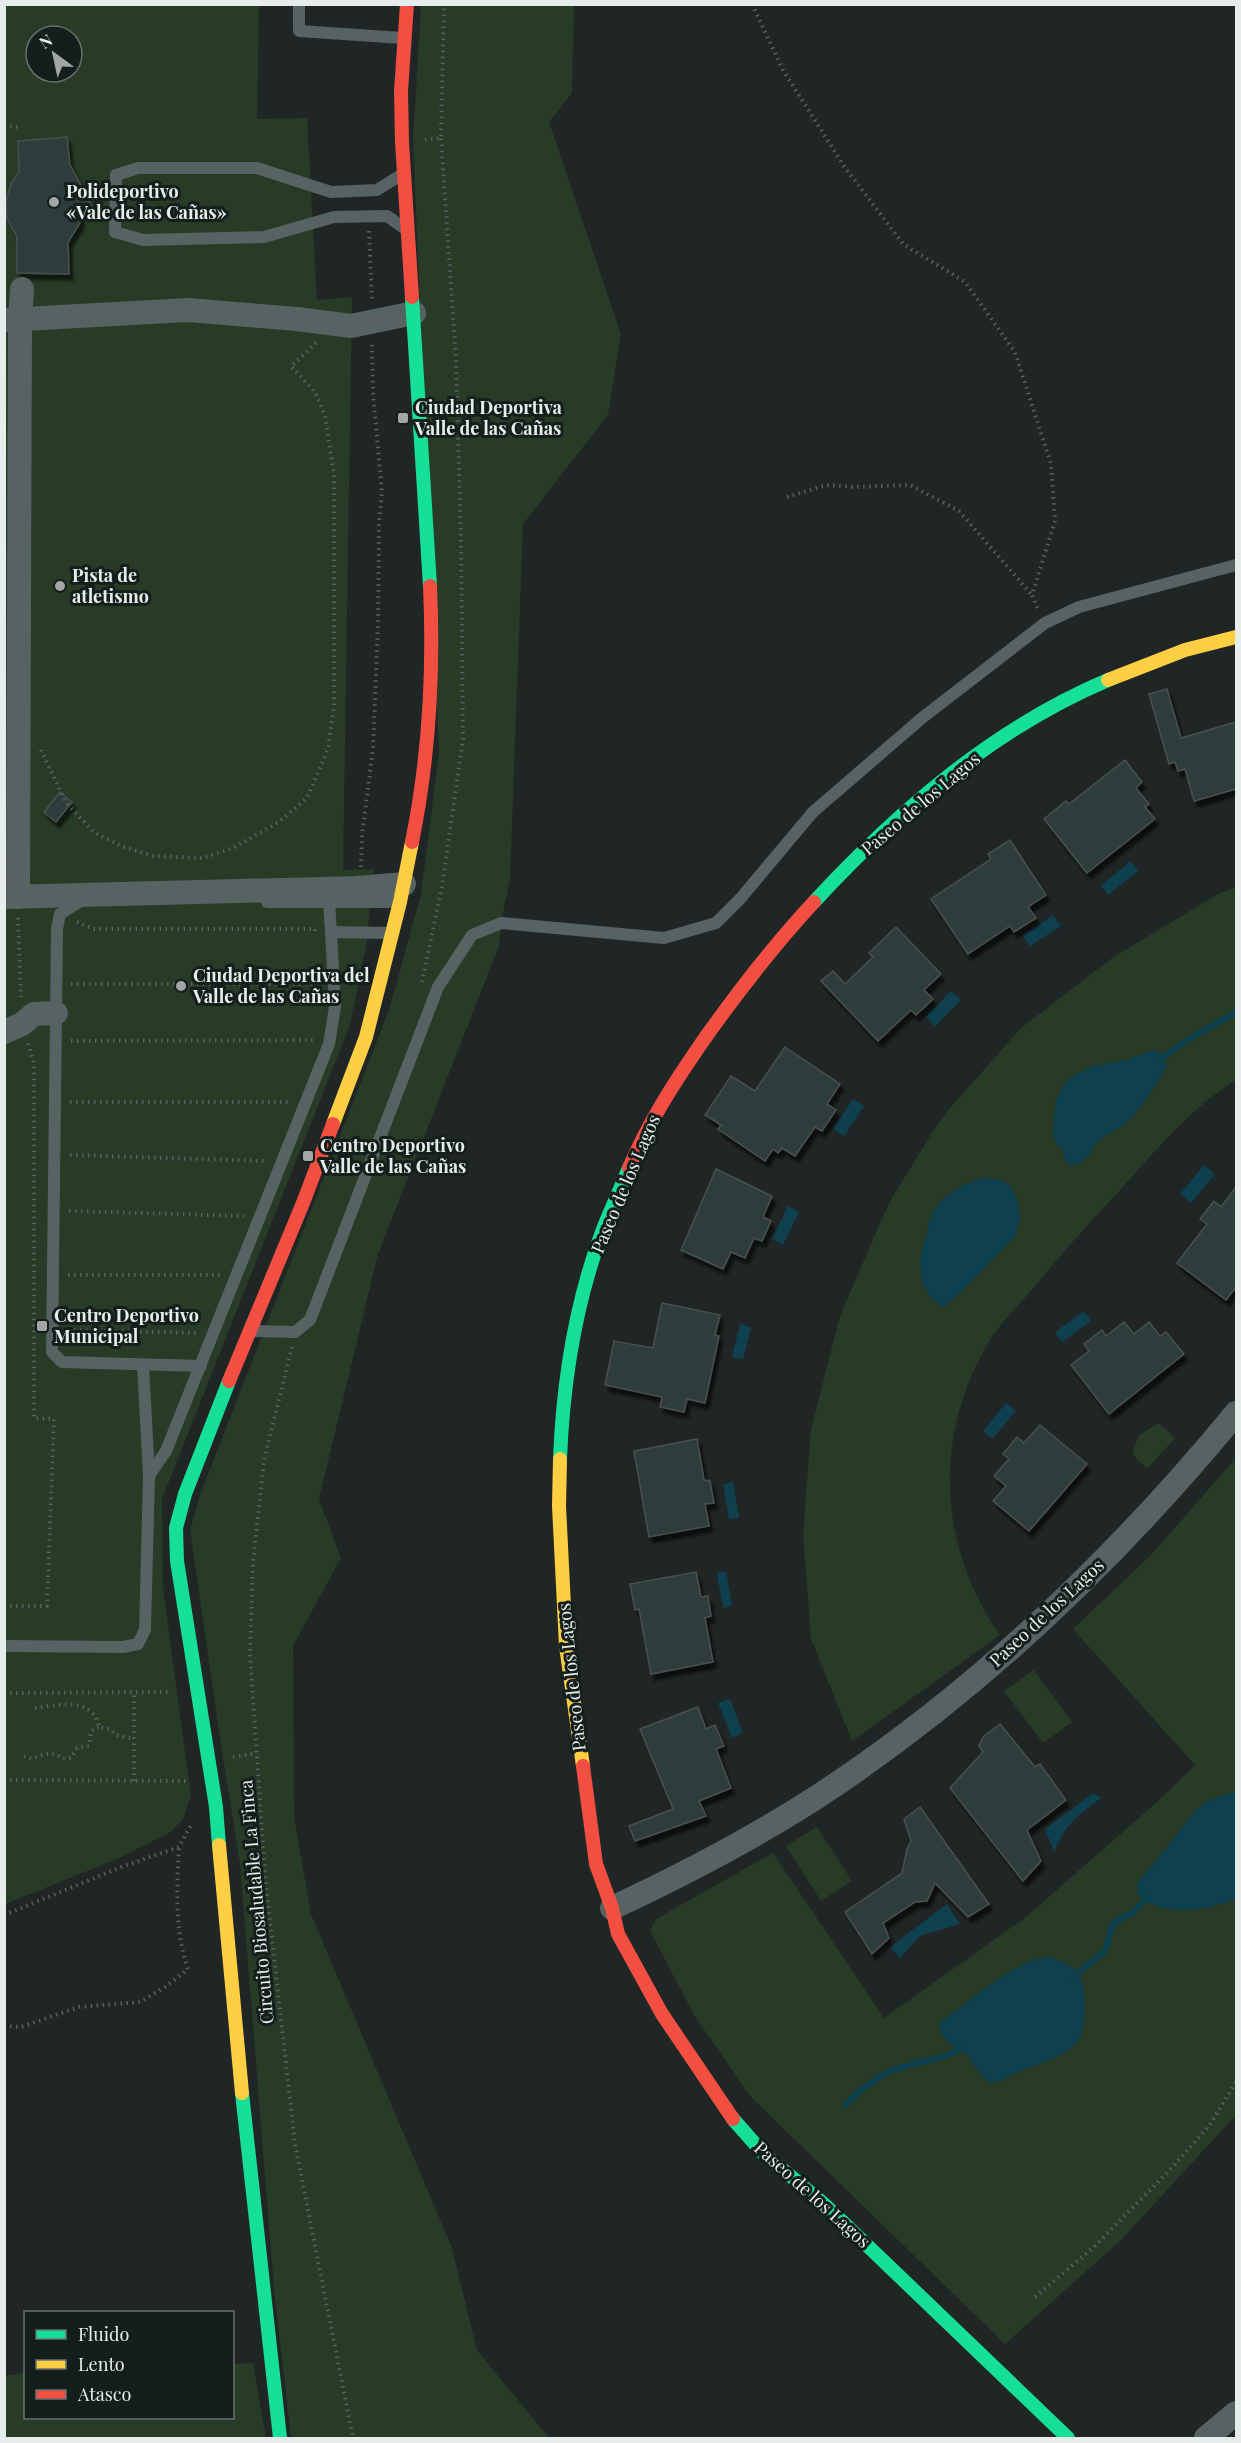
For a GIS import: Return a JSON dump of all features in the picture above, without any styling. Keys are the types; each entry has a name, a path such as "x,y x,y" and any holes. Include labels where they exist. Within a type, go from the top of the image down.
{"street":[{"path":"280,2439 240,2079 212,1781 177,1561 176,1528 185,1494 249,1331 303,1203 366,1037 393,933 420,802 431,705 427,522 402,142 401,91 407,4"},
{"path":"22,289 12,320 18,742 11,897 358,888 402,893"},
{"path":"12,320 188,310 351,326 414,314"},
{"name":"Paseo de los Lagos","path":"1068,2439 825,2204 763,2153 737,2124 662,2014 618,1934 612,1908 596,1864 566,1646 559,1506 562,1409 569,1359 585,1287 602,1233 654,1114 751,973 796,921 836,878 908,810 969,761 1018,726 1070,696 1131,670 1185,650 1236,638"},
{"path":"4,1032 22,1024 34,1014 56,1013"},
{"name":"Paseo de los Lagos","path":"612,1908 731,1849 777,1821 891,1745 967,1687 1101,1562 1183,1478 1236,1413"},
{"path":"1206,2439 1236,2413"}],"lane":[{"path":"299,4 299,31 404,38"},
{"path":"405,173 377,189 331,192 257,168 138,168 116,175 115,232 143,240 264,237 334,217 368,216 387,216 408,231"},
{"path":"249,1331 295,1332 310,1320 438,987 472,935 501,923 664,938 716,923 740,899 813,812 921,718 1045,623 1079,608 1236,565"},
{"path":"201,1366 62,1362 52,1352 57,929 60,914 81,901 328,902 402,893"},
{"path":"149,1476 166,1451 329,1044 335,1007 328,902"},
{"path":"331,932 393,933"},
{"path":"4,1646 123,1647 138,1644 145,1630 149,1476 143,1365"}],"path":[{"path":"402,142 441,138 444,4"},
{"path":"752,4 783,70 844,166 903,244 965,282 1014,352 1051,464 1052,476 1055,521 1032,596"},
{"path":"4,126 18,127"},
{"path":"368,216 372,258 372,312"},
{"path":"18,742 39,744 48,769 66,803 96,833 121,846 153,856 203,858 233,848 279,822 307,798 328,749 334,707 334,475 325,415 315,392 291,366 337,323"},
{"path":"358,888 373,749 379,522 382,493 373,393 372,333"},
{"path":"787,497 827,485 910,486 959,511 1032,596 1045,623"},
{"path":"60,914 93,929 315,929 315,939"},
{"path":"316,975 317,994"},
{"path":"56,984 317,984"},
{"path":"316,1049 319,1032"},
{"path":"56,1041 319,1040"},
{"path":"34,1101 294,1102 290,1113"},
{"path":"34,1154 270,1161 266,1172"},
{"path":"34,1210 248,1216 244,1224"},
{"path":"34,1275 224,1275 219,1286"},
{"path":"34,1329 200,1333 204,1324"},
{"name":"Circuito Biosaludable La Finca","path":"289,1360 264,1460 253,1562 250,1654 265,1876 295,2144 353,2439"},
{"path":"4,1693 198,1692"},
{"path":"134,1693 134,1781"},
{"path":"35,1708 69,1703 81,1705 98,1720 99,1727"},
{"path":"24,1756 32,1760 48,1753 56,1754 63,1759 71,1758 77,1748 89,1746 91,1731 99,1727 110,1729 116,1736 134,1740"},
{"path":"4,1780 212,1781"},
{"path":"4,2026 21,2027 79,2007 140,2002 165,1987 188,1969 180,1945 176,1903 179,1847 195,1816"},
{"path":"4,1915 124,1866 179,1847"},
{"path":"1035,2297 1095,2246 1167,2172 1209,2126 1236,2082"}],"green space":[{"name":"Ciudad Deportiva del Valle de las Cañas","path":"5,5 259,5 257,119 307,118 317,300 352,297 343,870 374,869 366,946 350,1025 162,1499 163,1588 191,1796 183,1819 171,1832 117,1859 5,1904"},
{"path":"421,5 574,5 572,93 549,122 621,334 608,415 523,524 510,879 499,946 378,1254 319,1499 341,1558 293,1646 294,1817 311,1914 452,2248 477,2350 549,2438 291,2438 274,2289 240,1863 190,1530 200,1495 389,1010 421,894 439,752 413,141"},
{"path":"1236,887 1236,1080 1201,1106 1169,1136 1088,1224 1003,1322 990,1340 971,1376 959,1413 952,1451 950,1489 954,1527 964,1564 979,1600 1000,1635 852,1741 811,1639 803,1534 811,1429 840,1316 880,1223 892,1198 933,1131 951,1107 1020,1029 1112,958 1218,894"},
{"path":"1159,1423 1175,1438 1147,1469 1132,1454 1139,1435"},
{"path":"1236,1458 1236,2115 1121,2240 1005,2344 750,2096 694,2015 650,1931 656,1919 773,1853 884,2018 1026,1917 1158,1801 1195,1765 1073,1629 1152,1554"},
{"path":"1034,1670 1072,1722 1043,1743 1004,1691"},
{"path":"817,1827 852,1881 821,1901 786,1846"},
{"path":"253,2363 266,2438 5,2438 4,2376 24,2373 24,2419 234,2419 234,2364"}],"water":[{"path":"1131,861 1138,871 1108,895 1101,885"},
{"path":"1053,915 1061,926 1030,946 1023,936"},
{"path":"951,991 961,1000 935,1026 926,1017"},
{"path":"1153,1050 1160,1053 1167,1066 1145,1101 1125,1123 1098,1142 1084,1160 1071,1166 1065,1161 1063,1149 1056,1144 1053,1132 1056,1101 1066,1081 1095,1066 1127,1060"},
{"path":"853,1099 864,1106 844,1136 833,1129"},
{"path":"1204,1165 1215,1174 1191,1203 1180,1194"},
{"path":"990,1178 1003,1181 1010,1186 1017,1199 1020,1216 1015,1237 955,1298 943,1307 928,1293 921,1276 921,1256 931,1217 943,1200 957,1189 973,1181"},
{"path":"788,1206 799,1212 783,1245 772,1239"},
{"path":"1084,1311 1091,1321 1062,1342 1055,1332"},
{"path":"740,1324 751,1327 743,1359 732,1357"},
{"path":"1006,1403 1016,1411 992,1439 983,1431"},
{"path":"733,1482 739,1518 729,1519 723,1484"},
{"path":"726,1571 732,1606 723,1608 717,1573"},
{"path":"730,1699 743,1733 732,1738 718,1703"},
{"path":"1236,1791 1236,1899 1199,1909 1173,1910 1149,1903 1138,1895 1139,1880 1190,1817 1204,1803"},
{"path":"1093,1793 1101,1798 1073,1821 1054,1852 1045,1829"},
{"path":"947,1904 960,1924 920,1936 900,1958 890,1947"},
{"path":"1050,1957 1072,1968 1081,1980 1085,2010 1079,2039 1070,2049 1002,2081 986,2081 966,2053 947,2042 939,2027 941,2021 1008,1973 1022,1965"}],"building":[{"name":"Polideportivo «Vale de las Cañas»","path":"67,137 70,165 92,206 80,214 80,223 68,242 69,274 17,273 17,237 7,218 6,208 12,182 19,172 18,141"},
{"path":"1167,689 1181,738 1236,722 1236,789 1194,801 1185,769 1178,771 1175,762 1169,764 1149,694"},
{"path":"1125,760 1142,782 1136,788 1149,804 1145,807 1155,819 1087,873 1044,819 1066,801 1069,804"},
{"path":"60,792 72,802 56,822 44,812"},
{"path":"1010,840 1046,895 1028,907 1036,918 1014,932 1010,926 968,954 931,899 991,859 988,854"},
{"path":"896,927 941,974 924,990 933,999 916,1015 911,1010 878,1041 821,981 833,971 845,984 873,957 869,953"},
{"path":"785,1047 840,1084 827,1104 836,1110 822,1131 815,1127 795,1156 782,1148 778,1153 773,1149 765,1161 718,1129 721,1125 705,1115 731,1076 755,1091"},
{"path":"716,1169 772,1196 763,1217 771,1221 762,1241 754,1238 745,1258 731,1252 723,1269 681,1250"},
{"path":"1236,1187 1236,1287 1226,1300 1177,1263 1207,1224 1200,1219 1214,1201 1221,1207"},
{"path":"662,1303 720,1315 715,1335 719,1336 705,1403 687,1399 684,1412 660,1407 662,1397 605,1385 614,1341 653,1348"},
{"path":"1124,1322 1134,1334 1149,1322 1160,1336 1166,1332 1184,1354 1109,1414 1071,1365 1089,1351 1084,1344 1102,1330 1106,1336"},
{"path":"1040,1425 1087,1464 1029,1531 993,1501 1006,1486 994,1476 1009,1459 1003,1454 1017,1437 1024,1443"},
{"path":"697,1439 704,1480 710,1481 714,1503 705,1504 709,1526 649,1537 634,1451"},
{"path":"696,1572 701,1597 708,1596 711,1616 705,1618 713,1662 651,1674 639,1609 635,1610 630,1584"},
{"path":"698,1707 706,1729 715,1725 724,1746 716,1749 731,1788 699,1801 706,1816 635,1841 629,1826 673,1809 640,1729"},
{"path":"1000,1724 1035,1767 1040,1764 1066,1800 1027,1830 1041,1861 1023,1881 950,1788 983,1752 979,1746 983,1737"},
{"path":"920,1807 989,1904 968,1917 935,1883 927,1901 915,1902 883,1923 889,1938 872,1954 845,1912 902,1873 911,1841 904,1819"}],"waterway":[{"path":"1158,1061 1183,1043 1236,1012"},
{"path":"1071,1978 1105,1951 1113,1923 1133,1912 1149,1897"},
{"path":"845,2105 884,2074 956,2052 964,2047"}],"traffic: fast":[{"path":"412,297 430,586"},
{"path":"814,902 879,836 949,775 1026,722 1108,680"},
{"path":"560,1459 567,1373 584,1287 602,1232 629,1168"},
{"path":"219,1845 216,1807 177,1561 176,1528 185,1494 229,1381"},
{"path":"242,2093 280,2438"},
{"path":"733,2119 763,2153 824,2204 1068,2438"}],"traffic: slow":[{"path":"1108,680 1185,650 1236,637"},
{"path":"333,1124 366,1037 400,902 412,842"},
{"path":"560,1459 559,1506 566,1646 583,1766"},
{"path":"219,1845 242,2093"}],"traffic: jam":[{"path":"407,4 401,91 412,297"},
{"path":"412,842 423,779 429,715 430,586"},
{"path":"629,1168 664,1101 705,1038 757,968 814,902"},
{"path":"229,1381 303,1203 333,1124"},
{"path":"583,1766 596,1864 612,1908 618,1934 662,2014 733,2119"}],"place":[{"name":"Polideportivo «Vale de las Cañas»","path":"54,202"},
{"name":"Ciudad Deportiva Valle de las Cañas","path":"403,418"},
{"name":"Pista de atletismo","path":"60,586"},
{"name":"Ciudad Deportiva del Valle de las Cañas","path":"181,986"},
{"name":"Centro Deportivo Valle de las Cañas","path":"308,1156"},
{"name":"Centro Deportivo Municipal","path":"42,1326"}]}
